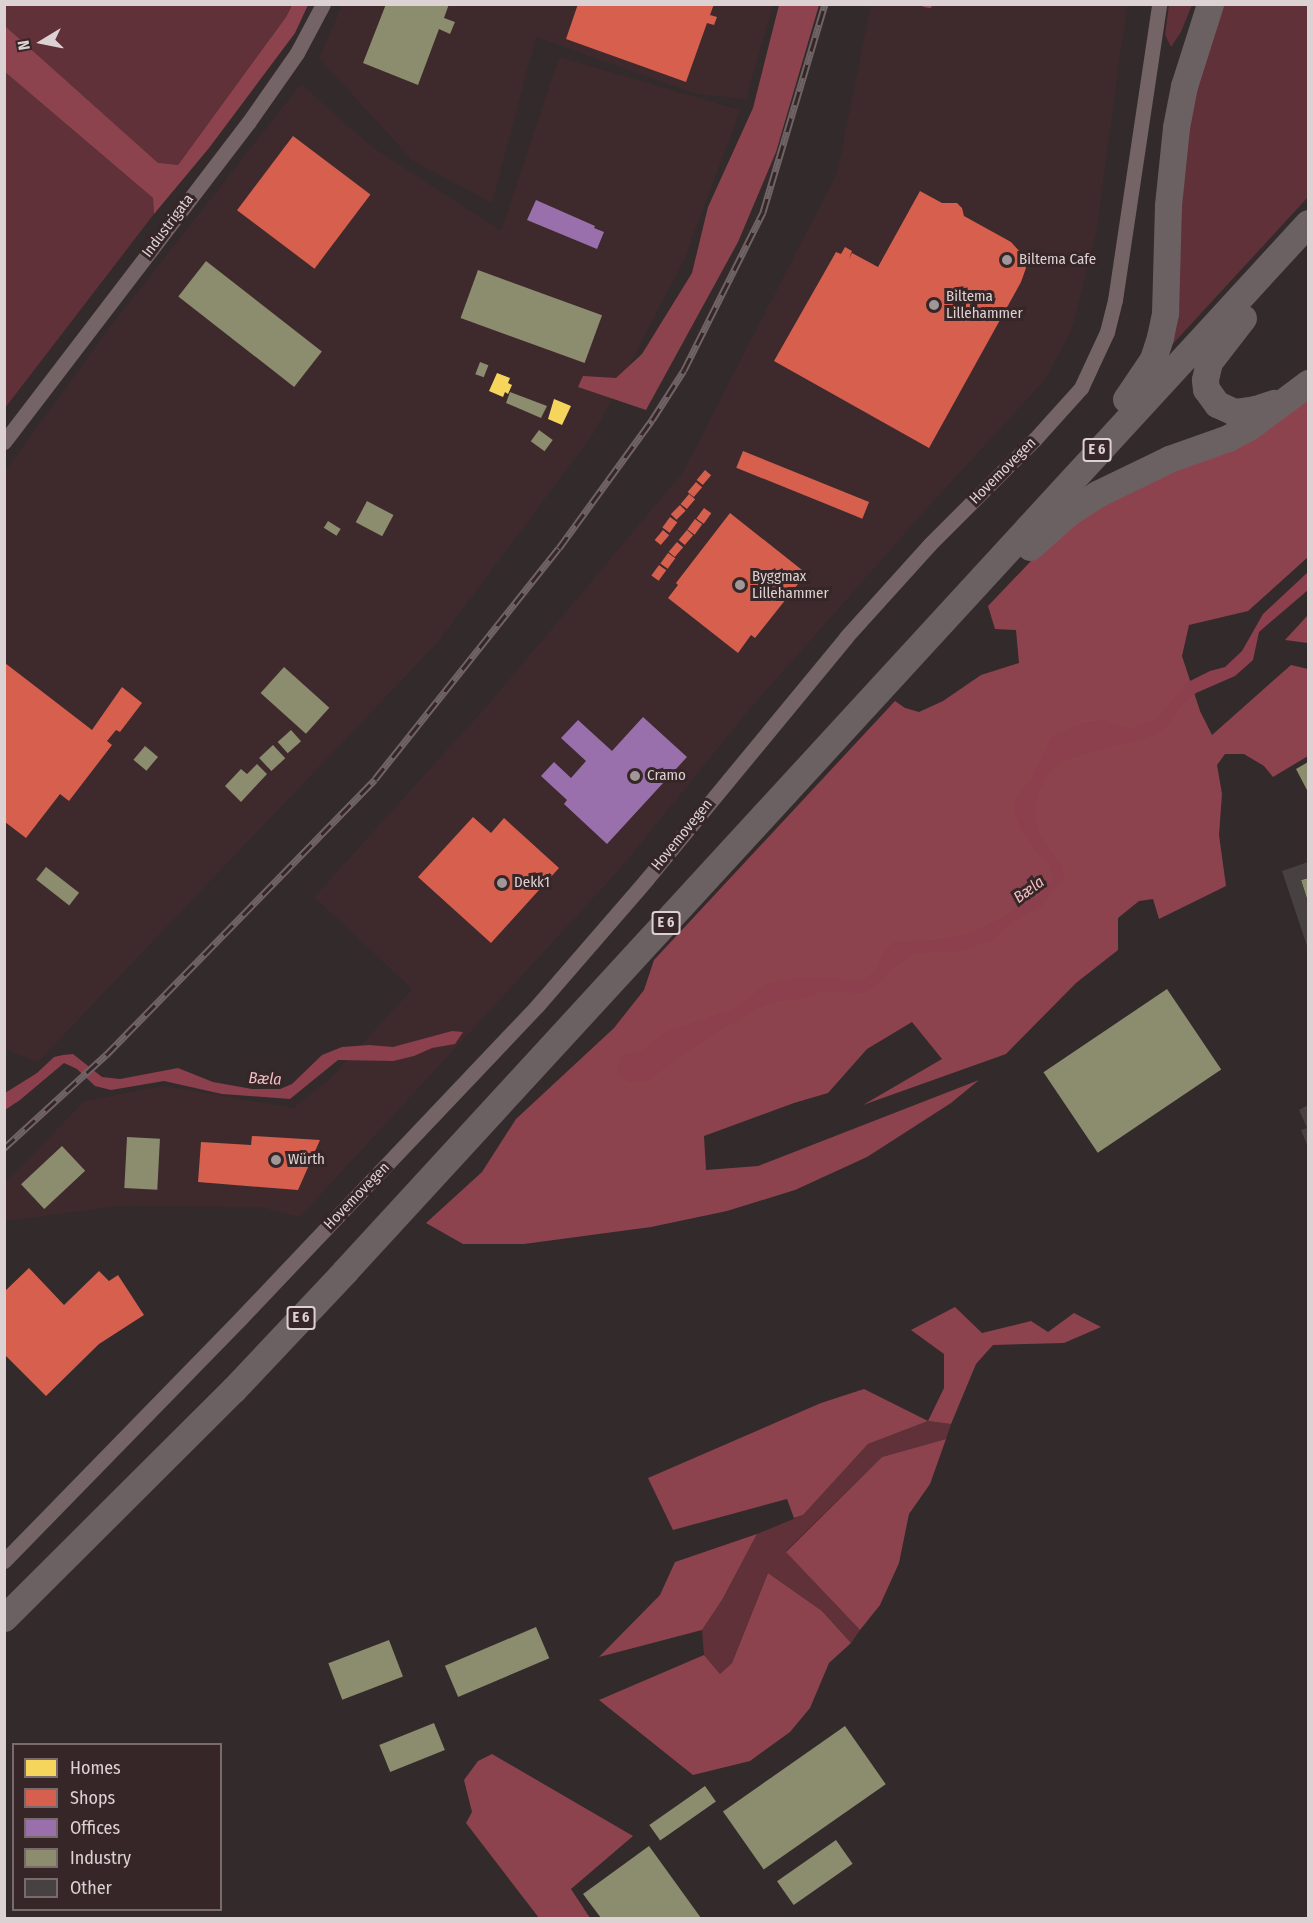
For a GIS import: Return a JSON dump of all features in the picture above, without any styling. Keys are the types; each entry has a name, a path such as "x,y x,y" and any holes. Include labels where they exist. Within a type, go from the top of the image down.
{"highway":[{"path":"744,837 754,816 769,795 1123,403 1153,359 1165,313 1168,204 1176,127 1184,86 1210,4"},
{"name":"E 6","path":"4,1618 278,1342 1308,223"},
{"path":"1286,398 1255,409 1233,411 1225,409 1217,404 1206,389 1206,370 1226,337 1308,246"},
{"path":"889,680 941,643 1017,560 1068,513 1129,476 1228,438 1249,427 1308,383"}],"street":[{"name":"Industrigata","path":"4,442 248,123 297,53 323,4"},
{"name":"Hovemovegen","path":"4,1561 240,1319 537,1006 640,887 846,637 930,544 1035,439 1081,388 1107,332 1115,300 1159,4"}],"shaded area":[{"path":"5,5 292,5 286,17 178,165 158,164 5,26"},
{"path":"292,5 308,5 295,33 209,148 154,214 153,198 5,72 5,26 158,163 178,165 286,17"},
{"path":"342,5 773,5 746,99 697,94 536,37 492,203 412,160 319,58"},
{"path":"779,5 819,5 776,152 738,242 646,410 578,387 583,376 616,378 642,354 692,273 708,207 753,108"},
{"path":"871,5 1127,5 1096,234 1071,332 1044,381 930,505 748,711 619,870 300,1217 260,1207 120,1206 5,1221 4,1184 84,1101 164,1086 293,1108 332,1077 412,989 314,897 493,699 683,472 837,173"},
{"path":"1169,5 1192,5 1181,32 1171,47 1165,35"},
{"path":"1223,5 1308,5 1308,197 1170,347 1179,308 1177,213 1193,93"},
{"path":"559,57 740,110 684,260 594,433 438,642 38,1062 5,1049 5,471 113,323 301,84 372,147 501,231"},
{"path":"5,72 153,198 154,214 5,408"},
{"path":"1308,398 1308,557 1248,611 1189,625 1182,656 1200,711 1212,735 1291,665 1308,669 1308,756 1273,777 1264,766 1244,754 1225,754 1217,765 1222,794 1219,835 1226,886 1159,919 1153,899 1139,901 1118,918 1118,950 1076,983 1006,1054 863,1105 942,1059 912,1022 867,1049 828,1093 704,1136 706,1170 758,1166 979,1080 951,1103 867,1157 795,1190 727,1211 651,1227 524,1244 463,1244 426,1223 482,1172 516,1119 614,1028 644,990 654,960 895,701 905,708 919,712 943,701 981,675 1019,663 1016,630 995,629 988,606 1050,541 1087,507"},
{"path":"1308,572 1308,590 1259,632 1253,660 1235,676 1196,693 1183,704 1166,727 1154,735 1061,761 1050,772 1038,792 1035,813 1039,833 1061,865 1064,877 1042,906 1013,921 992,940 960,951 916,953 893,968 874,988 862,993 822,991 804,998 773,1002 757,1009 714,1034 645,1082 629,1082 620,1076 617,1070 622,1055 641,1051 666,1032 738,1007 767,983 802,977 831,977 860,982 874,972 884,952 894,942 936,940 966,934 1002,918 1044,892 1053,881 1050,865 1035,851 1019,825 1013,809 1015,798 1031,780 1052,736 1083,723 1104,720 1130,729 1156,719 1188,682 1210,671 1225,667 1242,651 1263,614"},
{"path":"1308,615 1308,643 1285,640"},
{"path":"452,1031 463,1032 455,1044 432,1048 414,1056 393,1061 338,1060 290,1099 222,1094 164,1081 111,1090 95,1086 77,1069 64,1063 5,1110 5,1093 37,1073 54,1057 63,1055 73,1054 102,1077 120,1079 178,1068 213,1082 252,1089 280,1089 292,1084 322,1055 342,1047 369,1045 393,1047"},
{"path":"955,1307 982,1333 1031,1321 1048,1332 1074,1313 1101,1327 1064,1343 993,1345 976,1364 951,1424 928,1421 944,1388 944,1354 911,1330"},
{"path":"864,1389 928,1421 868,1444 803,1515 794,1518 787,1499 673,1530 648,1478 821,1403"},
{"path":"928,1421 951,1424 946,1439 882,1457 786,1551 860,1630 851,1643 822,1611 768,1573 732,1663 720,1674 704,1655 702,1630 722,1600 757,1534 803,1515 868,1444"},
{"path":"946,1439 930,1484 909,1514 899,1563 880,1605 860,1630 786,1552 882,1457"},
{"path":"757,1534 722,1600 702,1630 599,1657 660,1595 675,1562"},
{"path":"768,1573 822,1611 851,1643 829,1663 810,1708 790,1732 750,1761 693,1775 599,1700 704,1655 720,1674 732,1663"},
{"path":"492,1754 633,1836 571,1889 590,1918 539,1918 466,1823 472,1812 464,1780 478,1761"}],"building: Homes":[{"path":"497,373 510,378 508,383 512,385 508,394 505,392 503,397 489,391"},
{"path":"554,399 571,406 562,425 548,419"}],"building: Shops":[{"path":"578,4 714,4 710,15 717,17 714,25 707,23 686,82 566,39"},
{"path":"293,136 370,194 314,269 237,210"},
{"path":"920,191 942,203 957,203 962,208 964,216 1011,242 1021,253 1026,268 1021,282 929,448 774,361 836,252 841,254 845,247 852,251 849,259 852,253 878,267"},
{"path":"743,451 869,502 862,519 736,468"},
{"path":"705,470 711,475 703,485 697,480"},
{"path":"696,482 702,487 694,497 688,492"},
{"path":"689,494 695,499 687,509 681,504"},
{"path":"680,505 686,511 676,520 671,514"},
{"path":"704,508 711,513 704,524 696,519"},
{"path":"730,513 802,570 794,581 798,584 755,638 751,635 738,653 668,598 678,585 676,583"},
{"path":"670,517 677,522 670,533 662,528"},
{"path":"695,519 702,524 695,535 687,530"},
{"path":"663,530 669,535 661,545 655,540"},
{"path":"687,530 693,535 685,545 679,540"},
{"path":"677,542 683,547 675,557 669,552"},
{"path":"668,553 675,558 668,569 660,564"},
{"path":"659,565 666,570 659,581 651,576"},
{"path":"5,663 92,730 122,687 142,703 120,732 116,730 107,741 112,745 69,801 60,794 26,838 5,822"},
{"path":"473,817 491,833 504,818 559,868 491,943 418,877"},
{"path":"252,1136 320,1140 298,1190 198,1182 201,1142 251,1145"},
{"path":"29,1268 64,1305 99,1271 109,1281 118,1275 144,1315 99,1344 46,1396 4,1354 4,1292"}],"building: Offices":[{"path":"536,200 604,232 597,249 527,220"},
{"path":"643,717 687,757 607,844 564,804 567,800 541,776 554,762 571,778 586,761 561,738 578,720 612,751"}],"building: Industry":[{"path":"386,4 449,4 444,18 455,22 450,34 439,29 418,85 363,63"},
{"path":"206,261 322,352 294,387 178,296"},
{"path":"478,270 602,315 585,363 461,318"},
{"path":"480,362 488,365 484,377 475,374"},
{"path":"510,392 547,406 541,418 506,403"},
{"path":"539,430 553,440 545,451 531,441"},
{"path":"367,501 393,515 382,536 356,522"},
{"path":"328,521 341,529 336,536 324,528"},
{"path":"284,667 329,708 306,734 261,693"},
{"path":"291,730 301,741 288,753 278,742"},
{"path":"273,745 285,758 271,771 259,758"},
{"path":"145,746 158,757 146,771 133,760"},
{"path":"1308,762 1308,792 1296,769"},
{"path":"257,764 267,774 241,802 225,786 241,769 247,774"},
{"path":"46,867 79,893 69,905 36,880"},
{"path":"1308,878 1308,902 1301,880"},
{"path":"1167,989 1221,1069 1098,1153 1043,1072"},
{"path":"127,1137 160,1139 157,1190 124,1188"},
{"path":"62,1146 85,1171 44,1209 21,1184"},
{"path":"536,1627 549,1658 458,1697 445,1666"},
{"path":"389,1640 403,1676 342,1700 328,1663"},
{"path":"434,1723 445,1750 390,1772 379,1745"},
{"path":"845,1726 886,1784 764,1870 723,1811"},
{"path":"705,1786 716,1802 660,1841 649,1825"},
{"path":"836,1840 853,1864 794,1905 777,1881"},
{"path":"649,1846 701,1918 601,1918 583,1894"}],"building: Other":[{"path":"1308,862 1308,878 1301,880 1308,903 1308,949 1282,871"},
{"path":"1308,1105 1308,1147 1301,1130 1307,1128 1299,1110"}],"waterway":[{"path":"924,4 929,5"}],"railway":[{"path":"4,1148 106,1055 375,779 559,548 652,420 684,370 763,212 825,4"}],"place":[{"name":"Biltema Cafe","path":"1007,260"},
{"name":"Biltema Lillehammer","path":"934,305"},
{"name":"Byggmax Lillehammer","path":"740,585"},
{"name":"Cramo","path":"635,776"},
{"name":"Dekk1","path":"502,883"},
{"name":"Würth","path":"276,1160"}],"water label":[{"name":"Bæla","path":"1029,890"},
{"name":"Bæla","path":"265,1079"}]}
